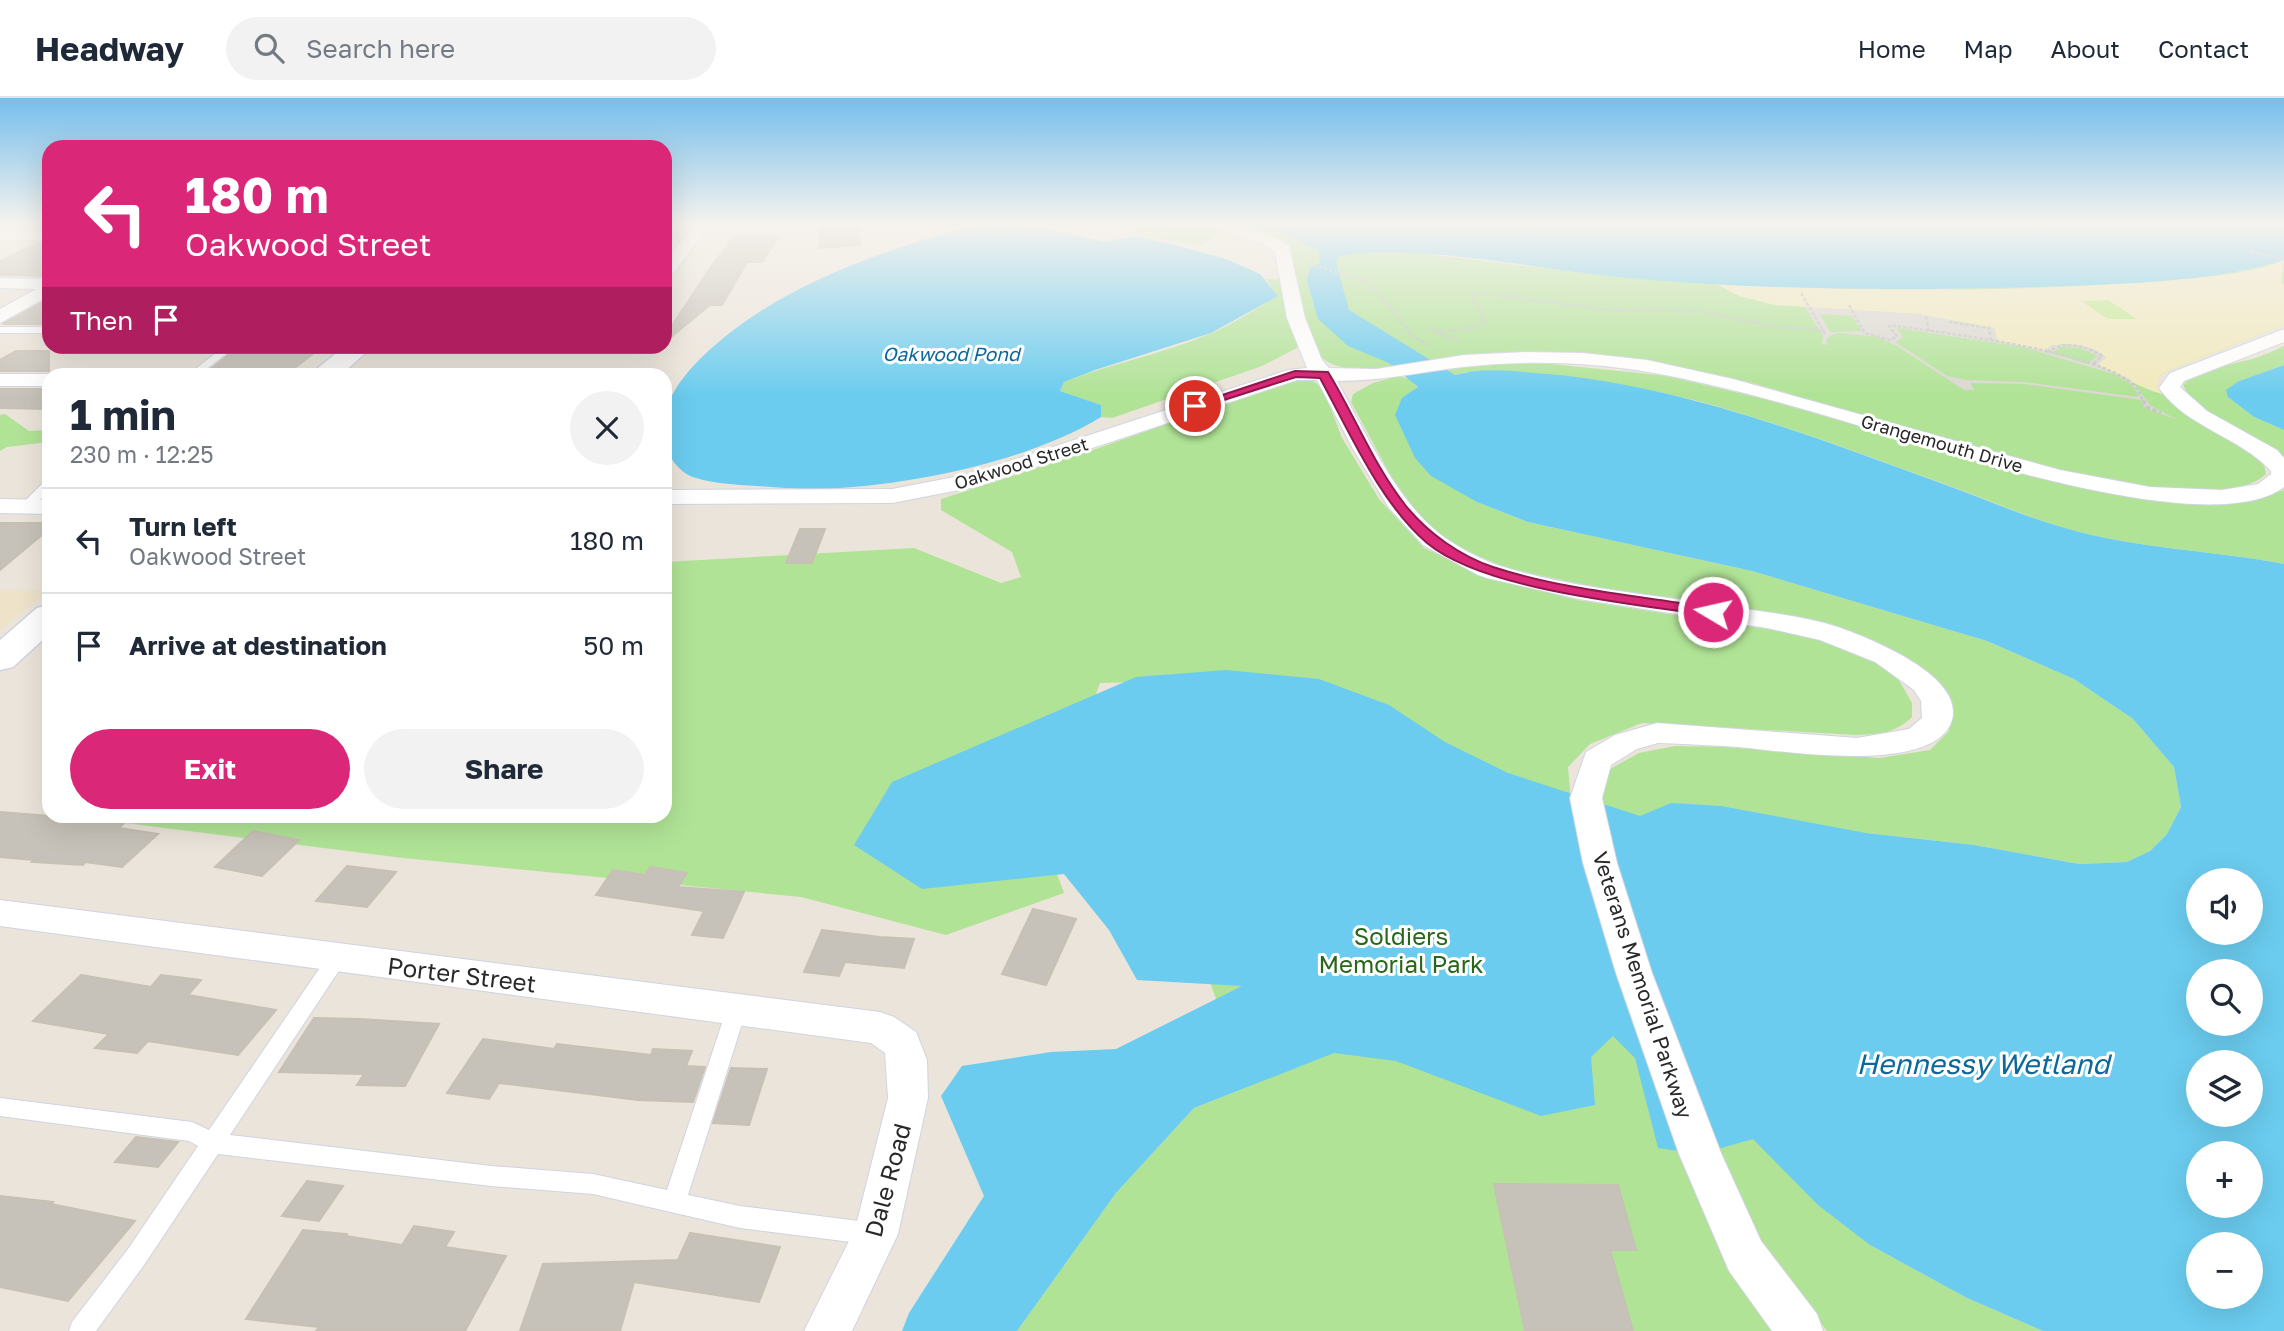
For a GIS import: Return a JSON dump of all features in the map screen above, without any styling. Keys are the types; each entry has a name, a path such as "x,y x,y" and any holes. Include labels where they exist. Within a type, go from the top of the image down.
{"street":[{"path":"1289,282 1296,318 1313,362 1324,374"},
{"path":"0,284 42,286"},
{"path":"0,317 42,290"},
{"name":"Grangemouth Drive","path":"1324,374 1352,377 1437,365 1525,358 1583,359 1647,366 1726,383 2057,476 2150,494 2221,497 2265,491 2282,477 2283,470 2269,455 2199,416 2169,388 2177,377 2284,335"},
{"path":"334,368 351,354"},
{"name":"Oakwood Street","path":"672,497 892,496 975,480 1295,374 1324,374"},
{"name":"Veterans Memorial Parkway","path":"1324,374 1364,449 1401,508 1432,540 1458,556 1486,570 1578,591 1767,620 1828,633 1885,656 1925,684 1936,701 1937,721 1920,736 1897,743 1857,748 1657,733 1636,739 1597,759 1586,798 1600,863 1630,961 1700,1154 1745,1255 1800,1331"},
{"path":"0,380 42,380"},
{"path":"0,506 37,507"},
{"path":"0,659 42,621"},
{"name":"Porter Street","path":"0,913 880,1028 902,1044 907,1060"},
{"name":"Dale Road","path":"827,1331 876,1234 908,1098 907,1060"}],"lane":[{"path":"0,330 42,330"},
{"path":"202,368 221,354"},
{"path":"81,1331 136,1257 337,958"},
{"path":"674,1202 737,1008"},
{"path":"0,1107 192,1132 212,1143 491,1176 593,1184 740,1217 876,1234"}],"path":[{"path":"1366,282 1375,288"},
{"path":"1436,331 1468,329 1485,322 1472,295 1480,293 1609,310 1647,308 1699,311 1771,326 1824,332 1801,293"},
{"path":"1849,305 1865,333 1890,340 1897,336 1889,326 1929,331 1992,340 2111,371 2135,386 2147,407 2165,415"},
{"path":"1926,317 1929,331"},
{"path":"1949,334 1948,321 1989,328 1992,340"},
{"path":"1430,329 1466,345"},
{"path":"2046,352 2054,347 2082,347 2102,356 2091,365"},
{"path":"2142,411 2147,407"}],"shaded area":[{"path":"1805,307 1918,314 1994,328 1997,341 2044,351 2052,345 2079,345 2096,350 2106,357 2097,366 2130,379 2151,406 2178,420 2145,408 2141,400 2134,399 2024,384 1970,383 1975,390 1964,390 1897,346 1877,337 1840,333 1829,336 1826,341 1828,345 1822,344 1823,336","holes":["1820,314 1852,316 1862,331 1830,332","1897,328 2023,347 2117,375 2133,386 2139,397 2024,382 1966,380 1947,376 1895,342 1903,337","2062,347 2080,348 2098,356 2087,364 2051,353"]},
{"path":"42,590 42,596 0,631 0,591"}],"green space":[{"path":"1268,282 1283,282 1293,333 1300,339 1297,348 1262,366 1112,418 1101,417 1101,405 1060,391 1064,382 1212,333 1277,296"},
{"path":"1288,282 1697,282 1783,287 1945,290 2041,282 2284,282 2284,325 2167,371 2160,376 2157,385 2181,408 2236,440 2262,462 2266,474 2229,489 2170,489 2096,477 2014,459 1744,381 1670,366 1595,356 1499,353 1369,370 1331,363 1318,354"},
{"path":"2108,300 2137,319 2108,319 2081,301"},
{"path":"2284,346 2284,365 2239,381 2228,397 2254,417 2284,430 2284,456 2213,417 2190,396 2183,385 2189,379 2207,371 2258,357"},
{"path":"1500,363 1552,364 1667,376 1764,399 2067,484 2249,500 2284,490 2284,564 2119,541 2065,528 1860,453 1690,399 1634,387 1579,380 1465,372 1455,375 1444,370"},
{"path":"1398,376 1410,379 1418,388 1477,502 1528,522 1752,571 1987,641 2074,679 2133,719 2174,767 2181,807 2167,834 2150,851 2127,862 2079,864 1974,845 1866,833 1870,1245 1967,1298 2043,1331 1827,1331 1760,1245 1710,1129 1600,796 1610,769 1639,753 1675,746 1879,758 1930,750 1949,731 1952,702 1928,673 1885,648 1510,569 1449,544 1419,515 1392,478 1351,402 1353,394 1373,383"},
{"name":"Soldiers Memorial Park","path":"1295,379 1313,381 1323,388 1342,438 1379,499 1424,548 1486,577 1577,600 1819,637 1875,661 1896,675 1912,703 1912,717 1887,732 1857,735 1642,723 1590,744 1568,767 1577,871 1780,1331 1017,1331 1116,1193 1194,1108 1247,1087 1210,982 1181,681 1100,683 1080,738 1038,821 1064,893 946,935 801,897 403,858 125,823 672,823 672,562 914,548 1001,583 1021,577 1012,552 941,510 941,499 1096,449"},
{"path":"5,414 29,431 42,430 42,443 7,447 0,451 0,415"}],"sand":[{"path":"1712,282 1877,289 2098,285 2140,282 2281,282 2284,284 2284,325 2167,371 2160,376 2157,385 2162,394 2096,366 2105,358 2075,345 2059,344 2044,351 1997,341 1994,328 1917,314 1774,305 1739,296"}],"water":[{"name":"Oakwood Pond","path":"816,282 1266,282 1278,296 1211,333 1064,382 1060,391 1101,405 1101,417 1071,433 1003,459 890,483 813,489 740,485 709,481 685,473 672,459 672,396 677,387 701,358 728,335 787,296"},
{"name":"Hennessy Wetland","path":"1307,282 1341,282 1349,310 1455,375 1490,370 1514,371 1651,390 1701,402 1800,433 2065,528 2119,541 2284,564 2284,1331 2043,1331 1967,1298 1870,1245 1818,1205 1753,1139 1700,1154 1658,1148 1635,1058 1613,1036 1591,1057 1595,1105 1541,1116 1396,1061 1334,1053 1194,1108 1116,1193 1017,1331 902,1331 909,1313 984,1196 941,1096 962,1066 1051,1052 1116,1049 1242,986 1137,980 1109,930 1064,874 922,889 854,845 892,782 1136,677 1226,670 1319,679 1389,705 1445,742 1508,773 1640,816 1671,803 1721,806 1866,833 1974,845 2079,864 2127,862 2150,851 2167,834 2181,807 2174,767 2133,719 2074,679 1987,641 1752,571 1528,522 1477,502 1431,476 1415,458 1395,415 1402,398 1418,387 1389,363 1348,346 1318,319"},
{"path":"1670,282 2161,282 1926,289"},
{"path":"2284,365 2284,430 2254,417 2228,397 2226,390 2239,381"}],"building":[{"path":"701,282 736,282 722,305 710,305 672,336 672,326"},
{"path":"42,303 42,324 3,324"},
{"path":"16,351 42,351 42,354 49,354 49,368 42,368 42,371 0,371 0,360"},
{"path":"230,354 313,354 295,368 212,368"},
{"path":"0,389 42,389 42,409 0,408"},
{"path":"0,523 42,523 42,535 0,570"},
{"path":"800,529 825,529 812,563 786,563"},
{"path":"0,812 42,815 42,823 124,823 119,828 158,834 122,867 85,862 83,865 32,862 34,860 0,857"},
{"path":"253,831 299,840 262,876 215,867"},
{"path":"347,866 396,872 367,907 316,901"},
{"path":"650,867 687,873 678,887 744,892 723,938 692,935 704,911 596,895 613,870 645,875"},
{"path":"1033,909 1076,919 1046,985 1002,974"},
{"path":"822,930 914,939 904,968 845,962 839,976 804,972"},
{"path":"81,975 151,987 161,975 201,980 188,995 276,1010 238,1055 148,1041 137,1053 95,1048 109,1034 33,1021"},
{"path":"314,1018 439,1024 405,1086 357,1085 364,1074 279,1072"},
{"path":"483,1039 554,1049 557,1044 651,1055 653,1049 692,1051 686,1066 705,1067 693,1102 638,1100 499,1083 489,1099 447,1093"},
{"path":"731,1068 767,1069 749,1125 713,1123"},
{"path":"136,1137 178,1142 158,1167 115,1162"},
{"path":"307,1181 343,1186 319,1221 282,1216"},
{"path":"1494,1184 1618,1185 1636,1250 1610,1250 1633,1331 1525,1331"},
{"path":"0,1196 53,1202 51,1204 135,1221 68,1301 0,1287"},
{"path":"414,1226 454,1232 445,1247 506,1256 465,1331 316,1331 319,1327 246,1319 303,1230 347,1234 346,1236 402,1245"},
{"path":"690,1233 780,1247 759,1302 634,1282 620,1331 520,1331 543,1264 678,1260"}],"route":[{"path":"1195,406 1295,374 1324,374 1364,449 1401,508 1432,540 1458,556 1486,570 1578,591 1713,612"}]}
